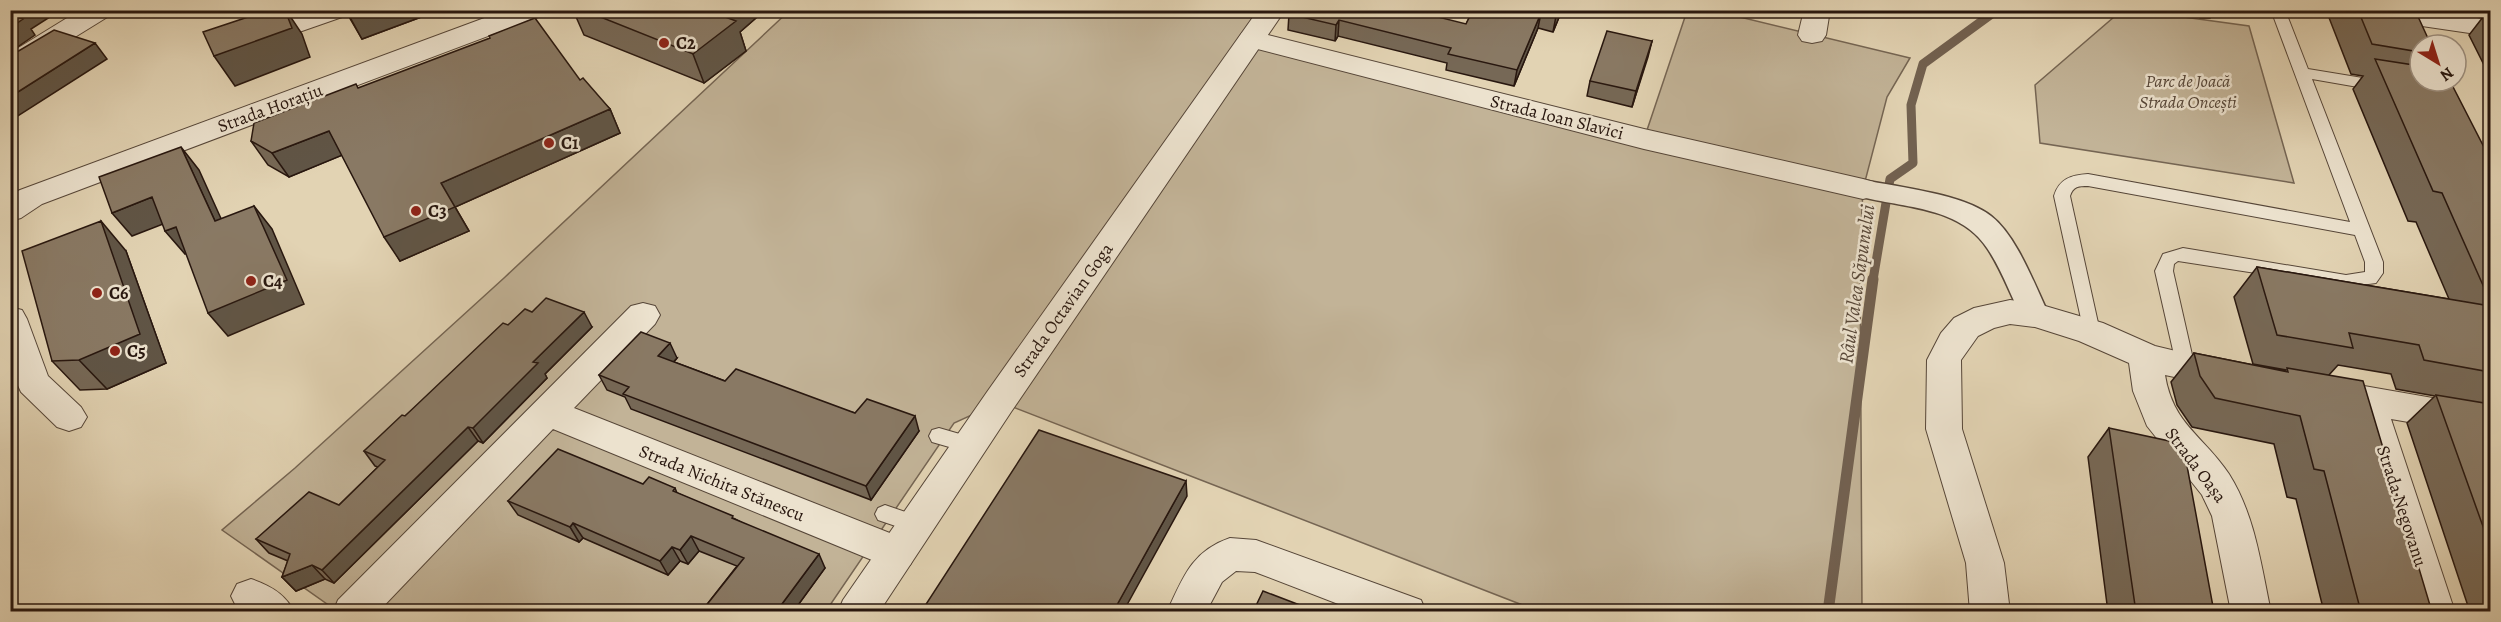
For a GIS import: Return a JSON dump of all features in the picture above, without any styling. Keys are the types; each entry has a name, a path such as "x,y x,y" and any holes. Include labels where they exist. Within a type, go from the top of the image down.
{"street":[{"path":"10,65 99,10"},
{"path":"279,31 336,10"},
{"name":"Strada Horațiu","path":"10,210 31,196 532,10"},
{"name":"Strada Octavian Goga","path":"857,612 1272,10"},
{"path":"2413,14 2490,28"},
{"path":"2413,14 2422,33"},
{"name":"Strada Ioan Slavici","path":"1252,39 1644,139 1863,189"},
{"path":"1863,189 1956,210 1982,223 1995,238 2035,315"},
{"path":"1990,612 1985,563 1944,429 1944,360 1953,342 1966,327 1986,317 2010,312 2035,315 2091,332 2145,356 2186,368 2254,380"},
{"path":"10,320 33,383 69,417"},
{"path":"352,612 387,563 540,408 630,327"},
{"name":"Strada Oașa","path":"2145,356 2150,391 2159,416 2216,485 2226,502 2251,612"},
{"path":"2288,386 2490,422"},
{"name":"Strada Negovanu","path":"2368,401 2435,612"},
{"name":"Strada Nichita Stănescu","path":"540,408 615,439 715,490 751,505 897,553"},
{"path":"1186,612 1209,570 1230,554 1257,556 1407,612"}],"lane":[{"path":"2186,368 2164,271 2165,261 2171,256 2183,254 2346,281 2361,281 2370,278 2374,273 2374,262 2278,10"},
{"path":"2302,73 2396,88"},
{"path":"2091,332 2062,196 2063,188 2069,183 2088,180 2362,230"},
{"path":"939,436 970,446"},
{"path":"885,514 916,524"}],"green space":[{"path":"789,11 1272,11 1252,38 1644,139 1687,11 1715,11 1910,58 1887,97 1863,189 1860,249 1862,611 1538,611 1000,402 954,423 826,611 337,611 222,530 295,468 504,278"},
{"name":"Parc de Joacă Strada Oncești","path":"2121,11 2140,11 2249,26 2294,183 2040,143 2035,85"}],"building":[{"path":"10,10 23,10 14,16 23,19 10,28"},
{"path":"248,10 261,12 285,10 292,28 214,56 203,32 251,16"},
{"path":"583,10 721,10 717,14 736,21 693,54"},
{"path":"1291,10 1410,10 1466,24 1473,10 1559,10 1556,16 1541,13 1517,70 1448,54 1451,48 1339,20 1336,25 1289,14"},
{"path":"2358,10 2415,10 2426,33 2408,33 2408,50 2372,44"},
{"path":"535,18 580,80 583,78 610,109 441,183 455,207 384,237 329,131 272,153 251,141 254,123 356,84 358,88 490,38 489,36"},
{"path":"54,30 95,43 10,97 10,56"},
{"path":"1607,31 1652,41 1636,91 1590,81"},
{"path":"2375,59 2408,64 2408,93 2456,93 2490,159 2490,301 2442,193 2433,191"},
{"path":"181,147 215,221 254,206 287,280 208,313 176,227 165,231 152,197 112,213 99,177"},
{"path":"101,221 140,334 79,360 52,361 22,251"},
{"path":"2257,267 2490,306 2490,372 2424,360 2419,345 2349,333 2353,348 2277,335"},
{"path":"546,298 584,312 533,362 538,363 473,428 468,427 322,570 312,565 282,577 290,554 256,539 309,492 339,505 385,460 364,451 402,415 405,416 503,323 508,325 525,309 532,312"},
{"path":"641,332 670,343 658,356 725,381 736,369 855,413 867,399 915,416 866,486 623,394 629,387 599,375"},
{"path":"2194,353 2288,372 2287,368 2363,381 2432,612 2361,612 2324,471 2314,469 2300,416 2215,398 2200,376"},
{"path":"2436,395 2490,404 2490,546"},
{"path":"2109,428 2183,444 2214,612 2136,612"},
{"path":"1039,430 1186,481 1113,612 991,612 985,609 984,612 921,612"},
{"path":"558,449 643,484 649,477 675,488 673,491 733,516 732,518 819,554 776,612 701,612 744,558 691,536 680,550 672,547 660,561 573,523 570,527 508,501"},
{"path":"1263,591 1318,612 1253,612"}],"waterway":[{"name":"Râul Valea Săpunului","path":"1873,280 1890,179 1913,163 1911,105 1923,64 1997,10"},
{"name":"Râul Valea Săpunului","path":"1828,612 1873,279"}],"place":[{"name":"C2","path":"664,43"},
{"name":"C1","path":"549,143"},
{"name":"C3","path":"416,211"},
{"name":"C4","path":"251,281"},
{"name":"C6","path":"97,293"},
{"name":"C5","path":"115,351"}]}
